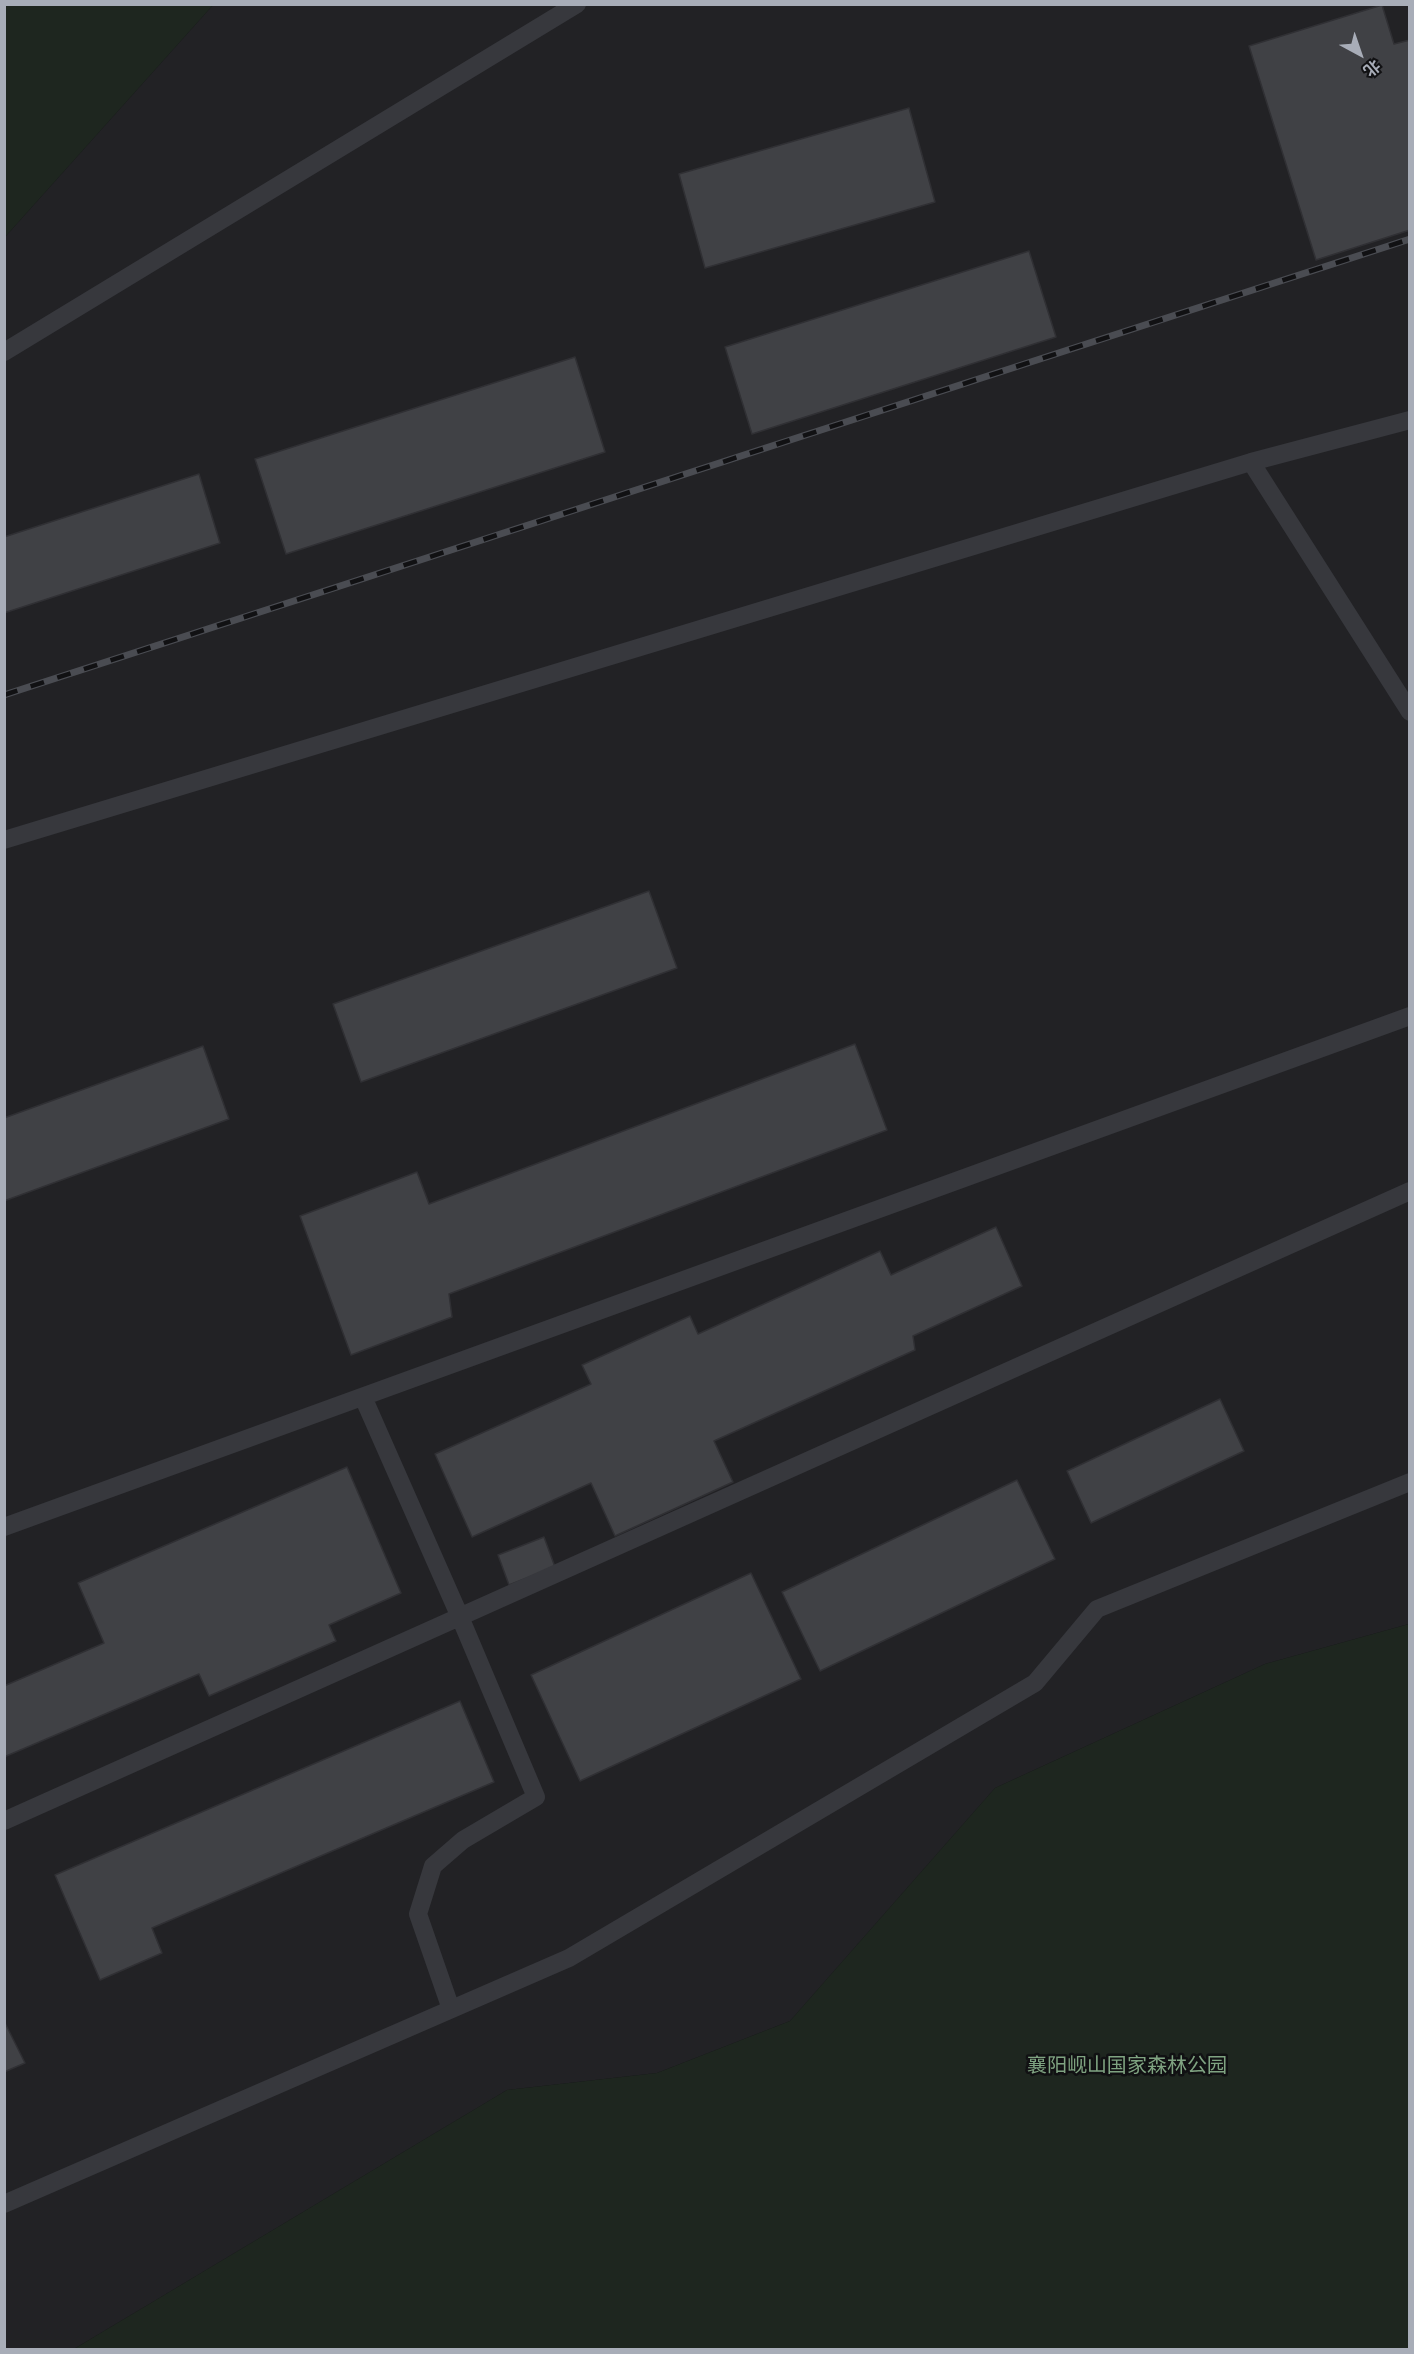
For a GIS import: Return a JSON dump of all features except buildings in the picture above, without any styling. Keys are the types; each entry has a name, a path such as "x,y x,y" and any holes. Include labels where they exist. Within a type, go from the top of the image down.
{"lane":[{"path":"4,352 578,4"},
{"path":"4,840 1251,462 1410,420"},
{"path":"1251,462 1410,712"},
{"path":"4,1527 1410,1016"},
{"path":"4,1821 1410,1191"},
{"path":"363,1397 536,1797 463,1840 433,1866 418,1914 451,2009"},
{"path":"4,2204 569,1958 1035,1683 1097,1609 1410,1482"}],"shaded area":[{"path":"213,5 1409,5 1409,1624 1265,1664 995,1788 790,2021 657,2073 507,2090 74,2349 5,2350 5,237"}],"green space":[{"path":"4,5 213,5 5,237"},
{"name":"襄阳岘山国家森林公园","path":"1409,1624 1409,2349 74,2349 507,2090 657,2073 790,2021 995,1788 1265,1664"}],"railway":[{"path":"4,695 1410,239"}]}
